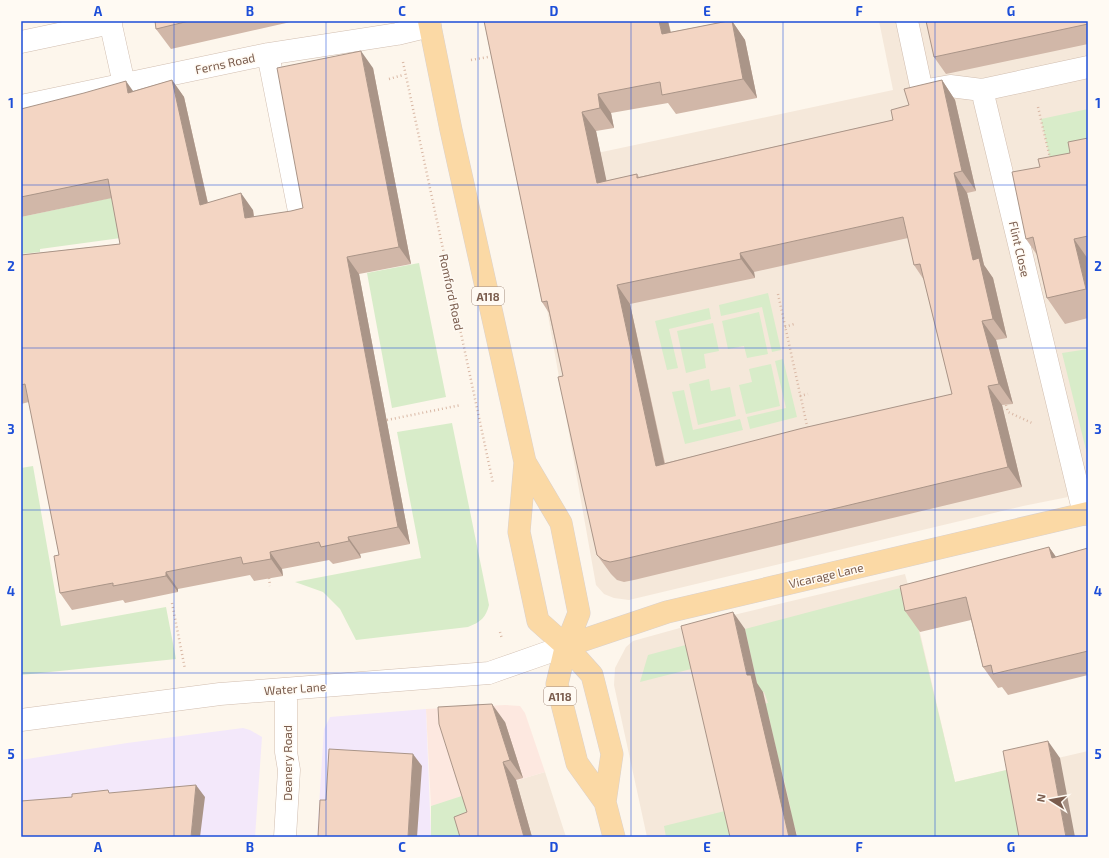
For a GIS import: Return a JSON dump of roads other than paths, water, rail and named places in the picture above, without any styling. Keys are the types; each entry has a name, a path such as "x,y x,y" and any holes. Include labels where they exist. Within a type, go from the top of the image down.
{"main road":[{"name":"A118","path":"430,23 451,130 525,462 519,532 538,622 566,646 592,675 612,754 605,802"},
{"name":"A118","path":"525,462 561,523 579,613 566,646 557,684 577,762 605,802 614,837"},
{"name":"Vicarage Lane","path":"566,646 667,612 1086,513"}],"street":[{"path":"907,21 922,90 950,86 982,90 1088,67"},
{"path":"21,42 110,22 124,84"},
{"name":"Ferns Road","path":"21,106 268,54 397,34 430,23"},
{"path":"268,54 300,216"},
{"name":"Flint Close","path":"982,90 1086,513"},
{"name":"Water Lane","path":"21,720 220,694 489,673 566,646"},
{"name":"Deanery Road","path":"285,837 289,770 286,752 286,689"}]}
